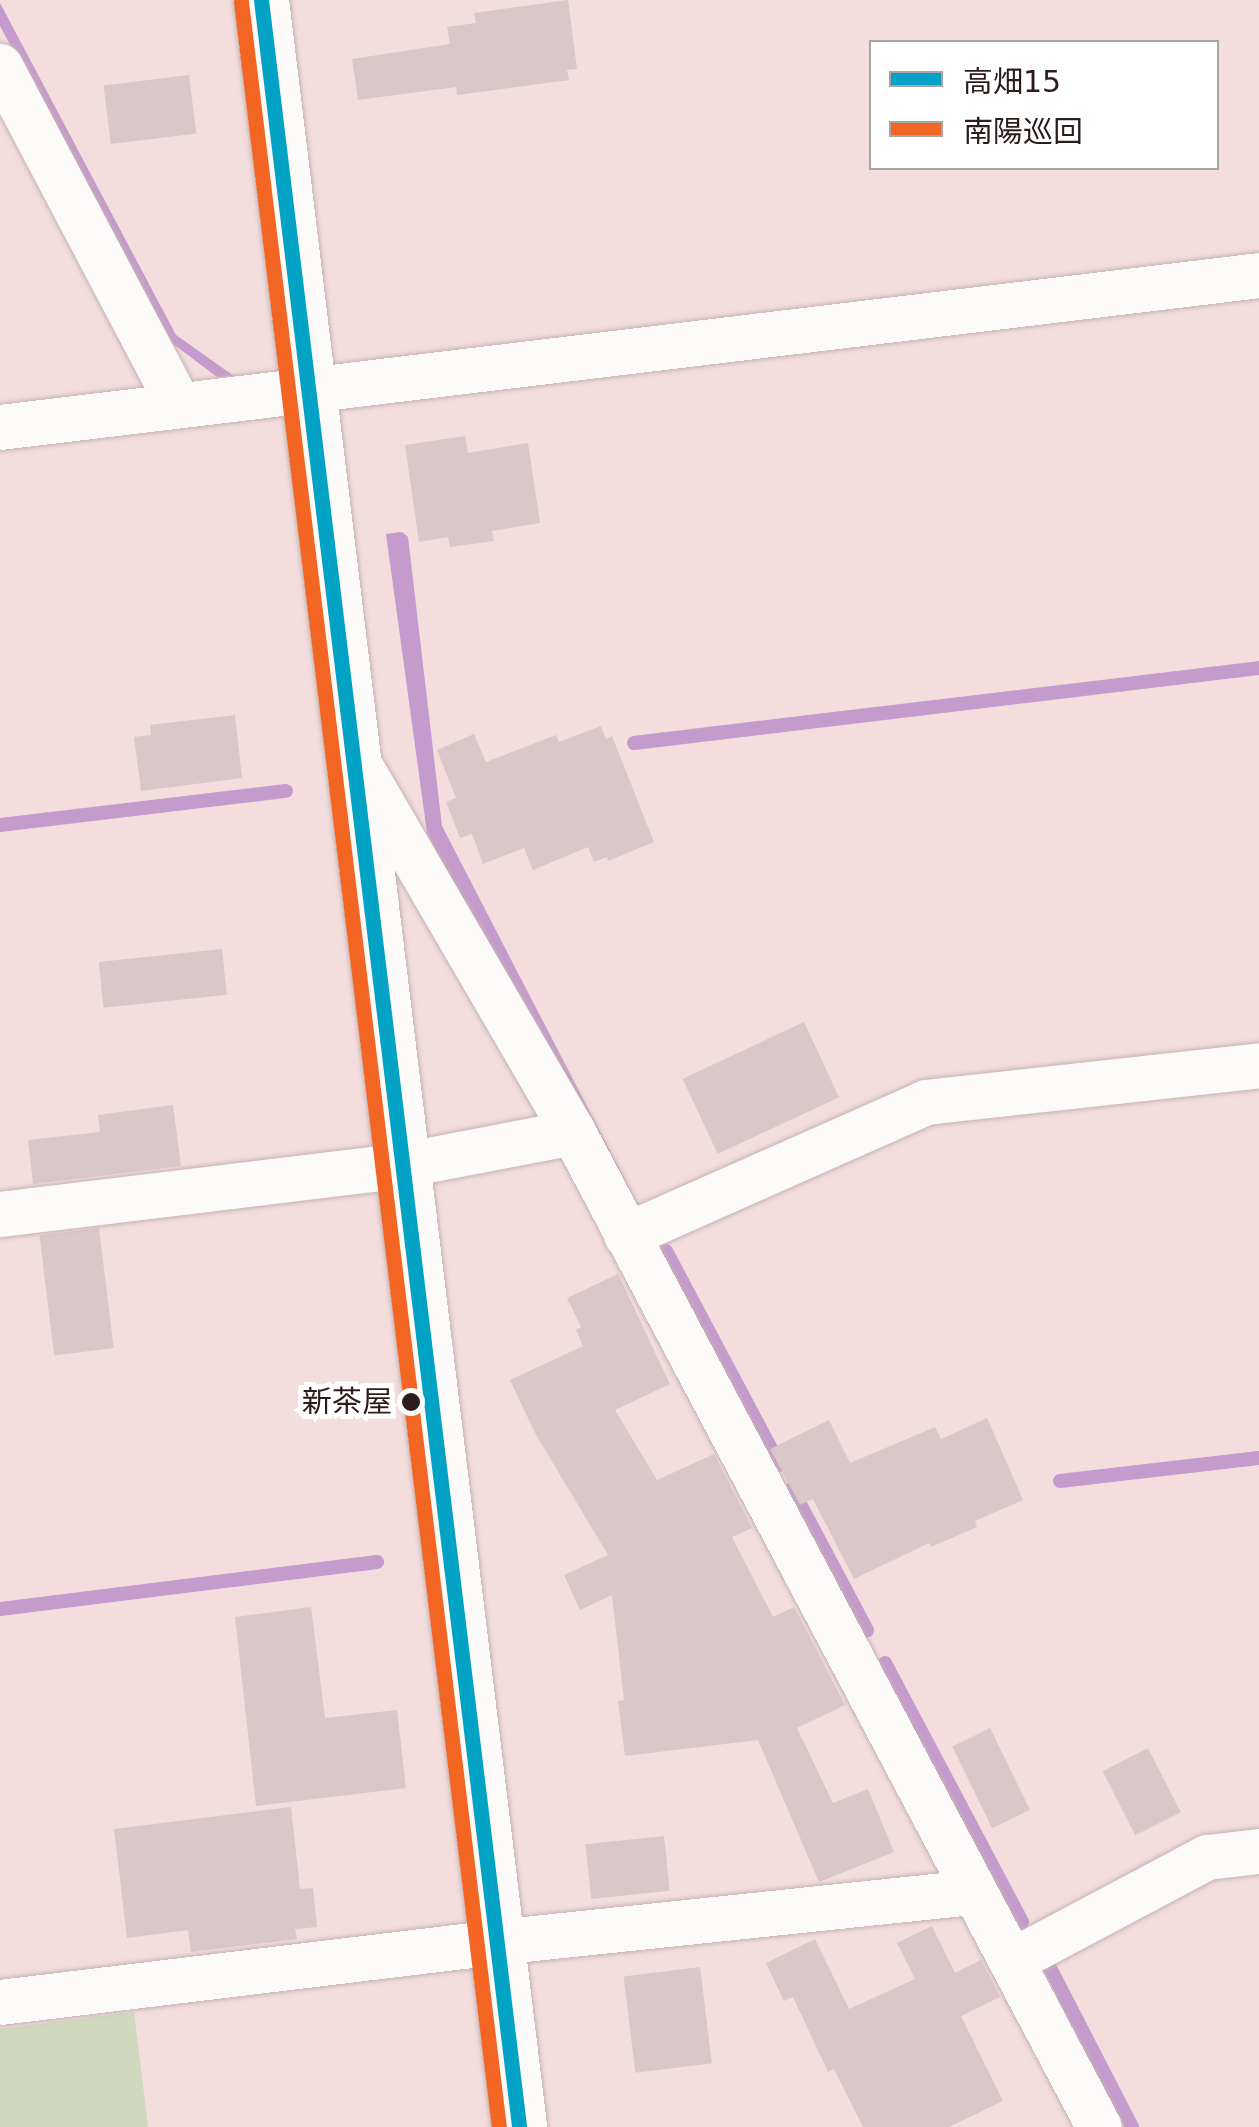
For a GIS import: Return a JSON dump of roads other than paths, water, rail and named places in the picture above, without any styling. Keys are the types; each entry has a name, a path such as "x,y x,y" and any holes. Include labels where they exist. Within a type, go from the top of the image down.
{"street":[{"path":"261,0 518,2127"},
{"path":"0,66 180,405"},
{"path":"0,427 1259,274"},
{"path":"352,752 573,1132 1099,2127"},
{"path":"626,1235 926,1102 1259,1064"},
{"path":"0,1214 402,1165 573,1132"},
{"path":"1011,1961 1207,1857 1259,1851"},
{"path":"0,2002 496,1942 974,1892"}],"waterway":[{"path":"634,743 1259,668"},
{"path":"0,825 286,791"},
{"path":"666,1251 780,1465"},
{"path":"1060,1481 1259,1458"},
{"path":"792,1489 867,1630"},
{"path":"0,1609 377,1562"},
{"path":"885,1663 1022,1922"},
{"path":"1049,1966 1132,2127"}],"place":[{"name":"新茶屋","path":"411,1402"}]}
